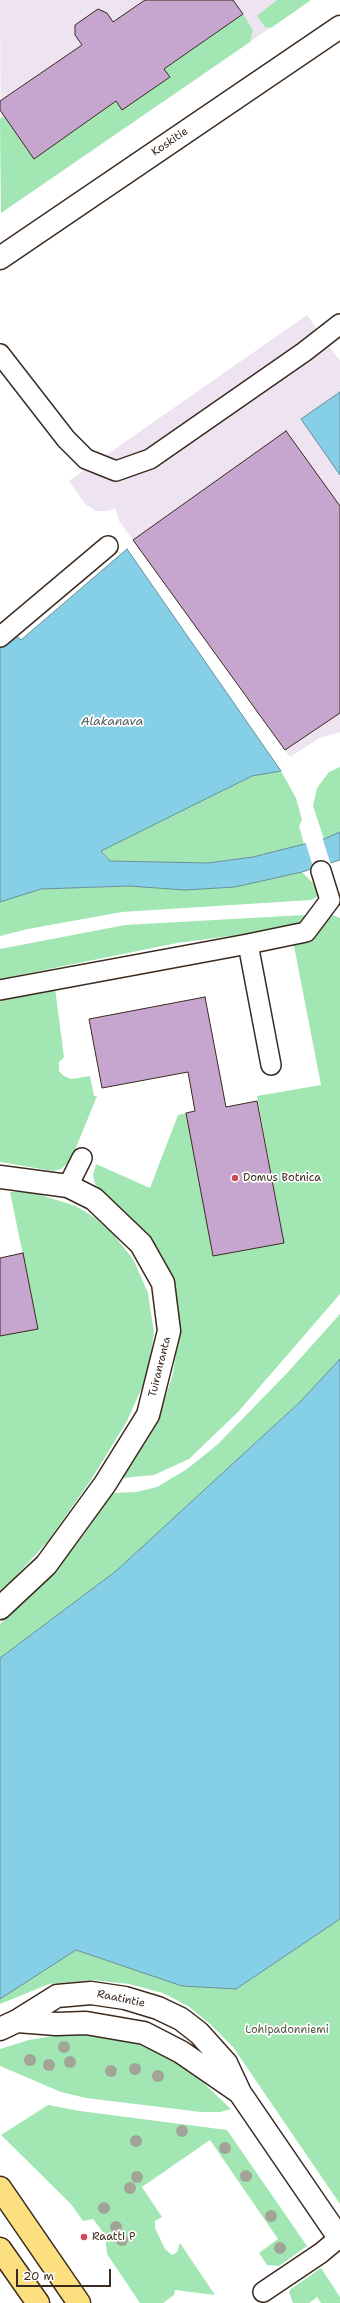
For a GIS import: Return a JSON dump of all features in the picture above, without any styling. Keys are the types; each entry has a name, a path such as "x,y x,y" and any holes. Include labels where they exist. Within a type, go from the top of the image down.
{"main road":[{"path":"0,2188 79,2303"},
{"path":"0,2248 38,2303"}],"street":[{"name":"Koskitie","path":"0,258 340,26"},
{"name":"Tuiranranta","path":"0,1177 68,1186 94,1199 141,1244 163,1283 169,1331 148,1415 105,1484 46,1565 0,1608"},
{"name":"Raatintie","path":"9,2025 57,1996 91,1993 125,1998 158,2008 181,2019 199,2033 226,2063 240,2093 340,2238"},
{"name":"Raatintie","path":"9,2025 86,2023 144,2033 181,2052 240,2093"}],"lane":[{"path":"0,354 66,439 86,459 116,471 150,459 304,352 340,324"},
{"path":"0,637 108,546"},
{"path":"0,990 306,932 330,900 321,871"},
{"path":"248,944 271,1065"},
{"path":"68,1186 82,1158"},
{"path":"263,2292 321,2253 340,2238"}],"shaded area":[{"path":"0,0 311,0 1,213"},
{"path":"307,315 340,361 340,392 302,419 340,475 340,732 320,738 290,757 119,521 115,508 108,511 96,511 85,504 69,481"}],"green space":[{"path":"277,0 311,0 271,28 265,27 257,16"},
{"path":"243,14 253,30 250,42 1,213 0,119 4,116 34,159 116,101 122,110 169,76 164,69"},
{"path":"340,767 340,832 324,839 313,806 317,788 329,772"},
{"path":"281,771 296,798 302,820 299,826 304,844 253,857 208,863 110,861 101,850 252,776"},
{"path":"302,872 319,889 320,895 311,900 122,912 28,929 0,936 0,902 41,889 129,886 185,890 235,887"},
{"path":"304,915 333,915 340,918 340,1294 238,1412 189,1459 154,1475 123,1478 151,1432 165,1398 173,1374 178,1339 157,1251 141,1229 95,1184 93,1175 96,1164 150,1188 178,1115 186,1113 213,1256 284,1243 257,1096 321,1085 294,946 284,929 177,943 0,979 0,949 125,925"},
{"path":"55,988 64,1057 59,1062 59,1071 64,1076 71,1079 90,1076 94,1096 97,1096 71,1160 61,1169 53,1171 0,1162 0,1002 8,997"},
{"path":"10,1192 31,1192 76,1206 95,1218 112,1233 133,1259 148,1293 154,1333 148,1374 127,1421 91,1480 48,1541 0,1594 0,1336 38,1328"},
{"path":"340,1314 340,1359 301,1401 116,1571 0,1658 0,1624 52,1575 85,1533 112,1493 136,1492 157,1487 187,1469 217,1445 288,1372"},
{"name":"Lohipadonniemi","path":"340,1919 340,2204 233,2047 210,2024 188,2006 163,1993 129,1984 92,1980 49,1984 0,2004 0,1999 76,1950 182,1986 236,1989"},
{"path":"60,2035 86,2035 113,2038 140,2045 169,2058 191,2071 231,2109 220,2112 201,2112 86,2098 61,2092 0,2066 0,2049 29,2040"},
{"path":"48,2105 80,2111 227,2130 307,2246 279,2266 267,2265 259,2253 278,2239 210,2140 142,2187 162,2217 155,2221 155,2228 165,2249 172,2255 177,2252 180,2243 215,2295 175,2290 174,2295 163,2303 140,2303 107,2254 105,2235 93,2219 83,2221 71,2204 1,2135"},
{"path":"321,2268 340,2297 340,2303 321,2303 317,2297 309,2303 293,2303 289,2292 291,2289"}],"water":[{"path":"340,392 340,475 301,419"},
{"name":"Alakanava","path":"127,549 281,771 252,776 101,851 110,861 208,863 253,857 324,839 340,832 340,860 302,872 235,887 185,890 129,886 41,889 0,902 0,647 15,635 21,640"},
{"path":"340,1359 340,1919 236,1989 182,1986 76,1950 0,1999 0,1658 116,1571 301,1401"}],"pier":[{"path":"322,837 331,865 314,870 305,841"}],"building":[{"path":"145,0 233,0 243,14 164,69 170,77 122,110 116,101 34,159 0,110 0,101 82,45 75,35 75,25 98,9 107,13 113,22"},
{"path":"286,431 340,506 340,713 285,750 133,540"},
{"name":"Domus Botnica","path":"205,997 226,1107 257,1101 284,1243 213,1256 186,1113 195,1111 188,1072 102,1088 89,1019"},
{"path":"23,1253 38,1329 0,1336 0,1258"}],"place":[{"name":"Domus Botnica","path":"235,1178"},
{"name":"Raatti P","path":"84,2237"}]}
